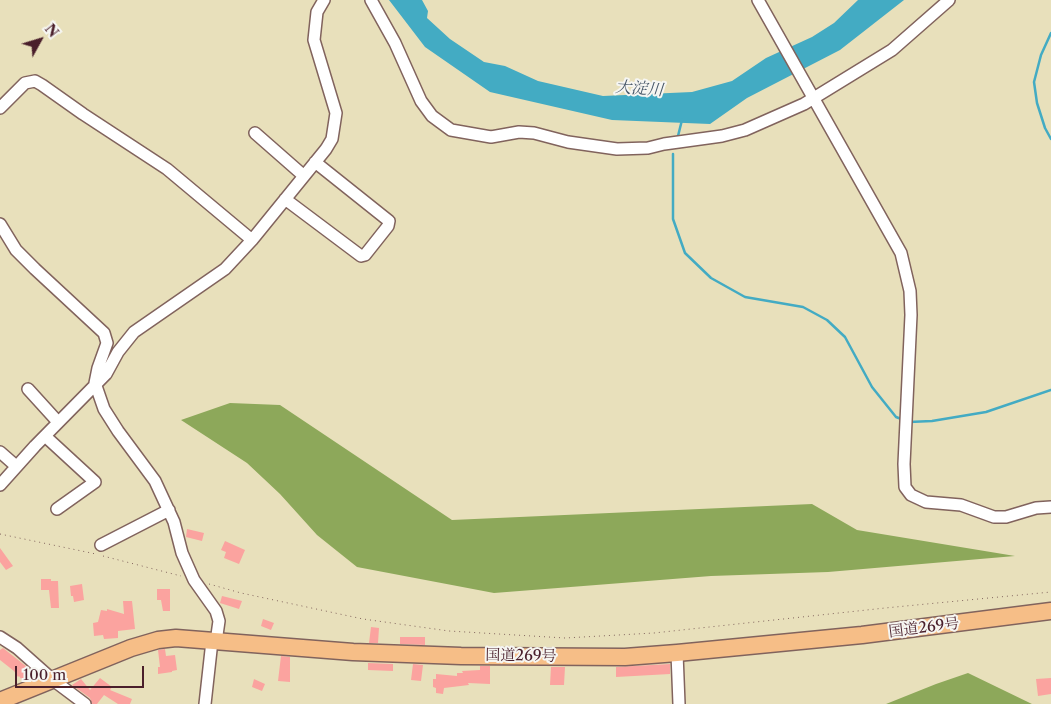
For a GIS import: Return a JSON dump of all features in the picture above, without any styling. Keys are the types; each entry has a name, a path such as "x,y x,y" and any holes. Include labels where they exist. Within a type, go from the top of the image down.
{"highway":[{"name":"国道269号","path":"0,701 131,648 158,640 189,638 353,652 461,656 625,657 677,654 862,635 1051,611"}],"street":[{"path":"0,486 16,466 95,383 106,374 118,352 134,332 226,269 252,240 332,139 336,113 314,40 317,12 324,0"},
{"path":"372,0 395,43 421,101 432,116 451,130 474,136 491,137 519,132 534,133 568,142 617,149 648,148 722,136 745,130 814,96 892,50 949,0"},
{"path":"758,0 902,253 910,291 911,315 904,464 905,487 910,495 917,499 961,505 994,517 1006,517 1036,508 1051,507"},
{"path":"0,108 25,82 35,81 167,169 252,240"},
{"path":"255,132 304,176"},
{"path":"285,199 361,256 365,255 388,226 389,221 315,162"},
{"path":"0,224 16,250 35,270 104,333 107,343 95,383 104,409 118,432 155,481 174,522 182,554 194,580 216,611 219,621 217,635 212,641 205,704"},
{"path":"28,389 58,422"},
{"path":"45,436 95,482 57,509"},
{"path":"0,452 16,466"},
{"path":"101,545 169,510"},
{"path":"0,637 17,648 53,680 85,704"},
{"path":"677,654 679,704"}],"path":[{"path":"0,534 123,560 241,592 373,620 449,631 565,638 654,633 1051,592"}],"green space":[{"path":"230,403 280,405 452,520 812,504 857,530 1015,556 828,572 711,576 494,593 357,567 317,535 280,494 247,463 181,420"},
{"path":"968,673 1032,704 886,704 936,684"}],"water":[{"path":"389,0 422,0 428,11 427,18 450,39 484,62 505,66 538,81 603,96 692,92 732,81 766,58 812,37 834,23 858,0 904,0 840,50 747,98 710,124 612,120 490,92 425,47"}],"building":[{"path":"187,529 204,533 202,541 186,537"},
{"path":"225,541 245,550 239,564 224,558 226,552 221,550"},
{"path":"0,548 13,566 6,570 0,562"},
{"path":"41,579 58,581 59,608 51,608 49,590 41,590"},
{"path":"82,584 84,600 74,602 70,586"},
{"path":"157,589 170,589 170,611 163,611 161,600 157,600"},
{"path":"222,596 242,601 239,609 220,603"},
{"path":"123,601 132,601 135,629 118,631 118,638 104,639 103,635 94,636 93,623 98,622 101,610 107,611 107,609 124,614"},
{"path":"263,619 274,623 271,630 261,626"},
{"path":"371,627 379,628 378,643 369,643"},
{"path":"400,637 425,637 425,645 400,644"},
{"path":"3,648 27,667 31,674 22,680 18,677 14,671 0,660 0,650"},
{"path":"165,649 166,656 175,655 177,670 158,674 158,667 160,667 158,650"},
{"path":"281,656 290,657 290,682 278,681"},
{"path":"368,663 393,664 393,671 368,670"},
{"path":"413,664 423,665 421,681 411,680"},
{"path":"670,664 670,674 616,677 616,667"},
{"path":"480,666 490,666 490,684 468,683 469,685 444,688 443,694 436,693 436,688 433,687 433,679 436,679 436,674 457,676 457,673 463,673 462,671 480,670"},
{"path":"551,667 565,667 564,685 550,685"},
{"path":"100,678 112,687 110,690 132,699 130,704 118,704 104,695 97,704 92,704 90,698 72,685 81,679 90,690"},
{"path":"1051,678 1051,694 1038,696 1036,679"},
{"path":"254,679 265,684 262,691 252,687"}],"waterway":[{"path":"1051,33 1041,55 1034,82 1037,103 1045,128 1051,139"},
{"path":"678,136 682,120"},
{"path":"673,154 673,219 685,253 711,278 745,297 803,307 827,320 845,337 872,387 896,417 904,420"},
{"path":"909,422 932,421 986,412 1051,390"}],"water label":[{"name":"大淀川","path":"639,89"}]}
